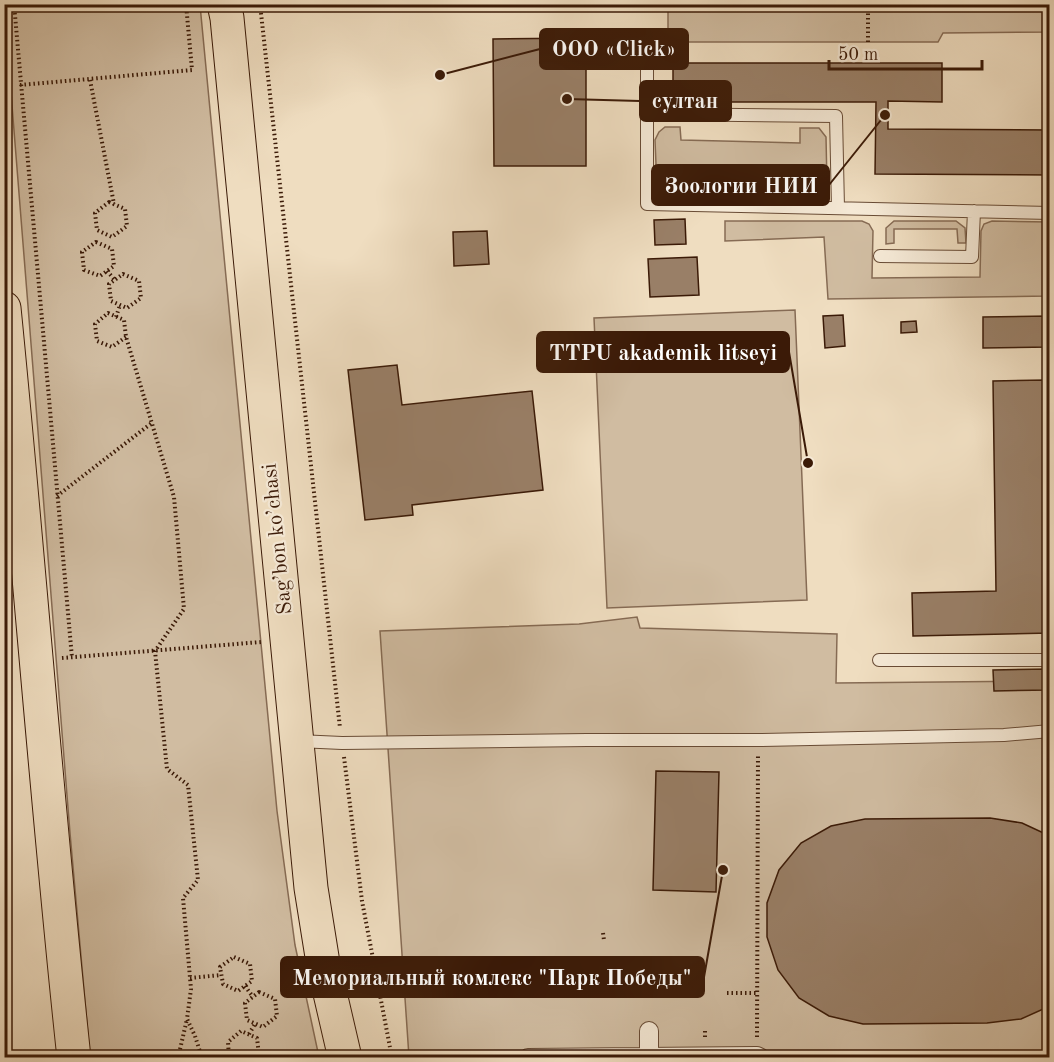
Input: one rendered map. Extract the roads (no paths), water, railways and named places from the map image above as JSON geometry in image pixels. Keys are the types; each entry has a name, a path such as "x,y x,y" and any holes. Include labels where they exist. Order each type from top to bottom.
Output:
{"main road":[{"name":"Sag’bon ko’chasi","path":"226,9 311,888 323,963 345,1058"},
{"path":"4,308 25,513 54,872 74,1058"}],"street":[{"path":"649,1031 649,1057"},
{"path":"528,1058 759,1057"}],"lane":[{"path":"647,51 647,204 1050,213"},
{"path":"648,114 836,116 838,208"},
{"path":"880,256 972,257 974,211"},
{"path":"879,660 1050,660"},
{"path":"297,741 342,743 758,740 1005,735 1050,731"}],"place":[{"name":"OOO «Click»","path":"440,75"},
{"name":"султан","path":"567,99"},
{"name":"Зоологии НИИ","path":"885,115"},
{"name":"TTPU akademik litseyi","path":"808,463"},
{"name":"Мемориальный комлекс \"Парк Победы\"","path":"723,870"}]}
